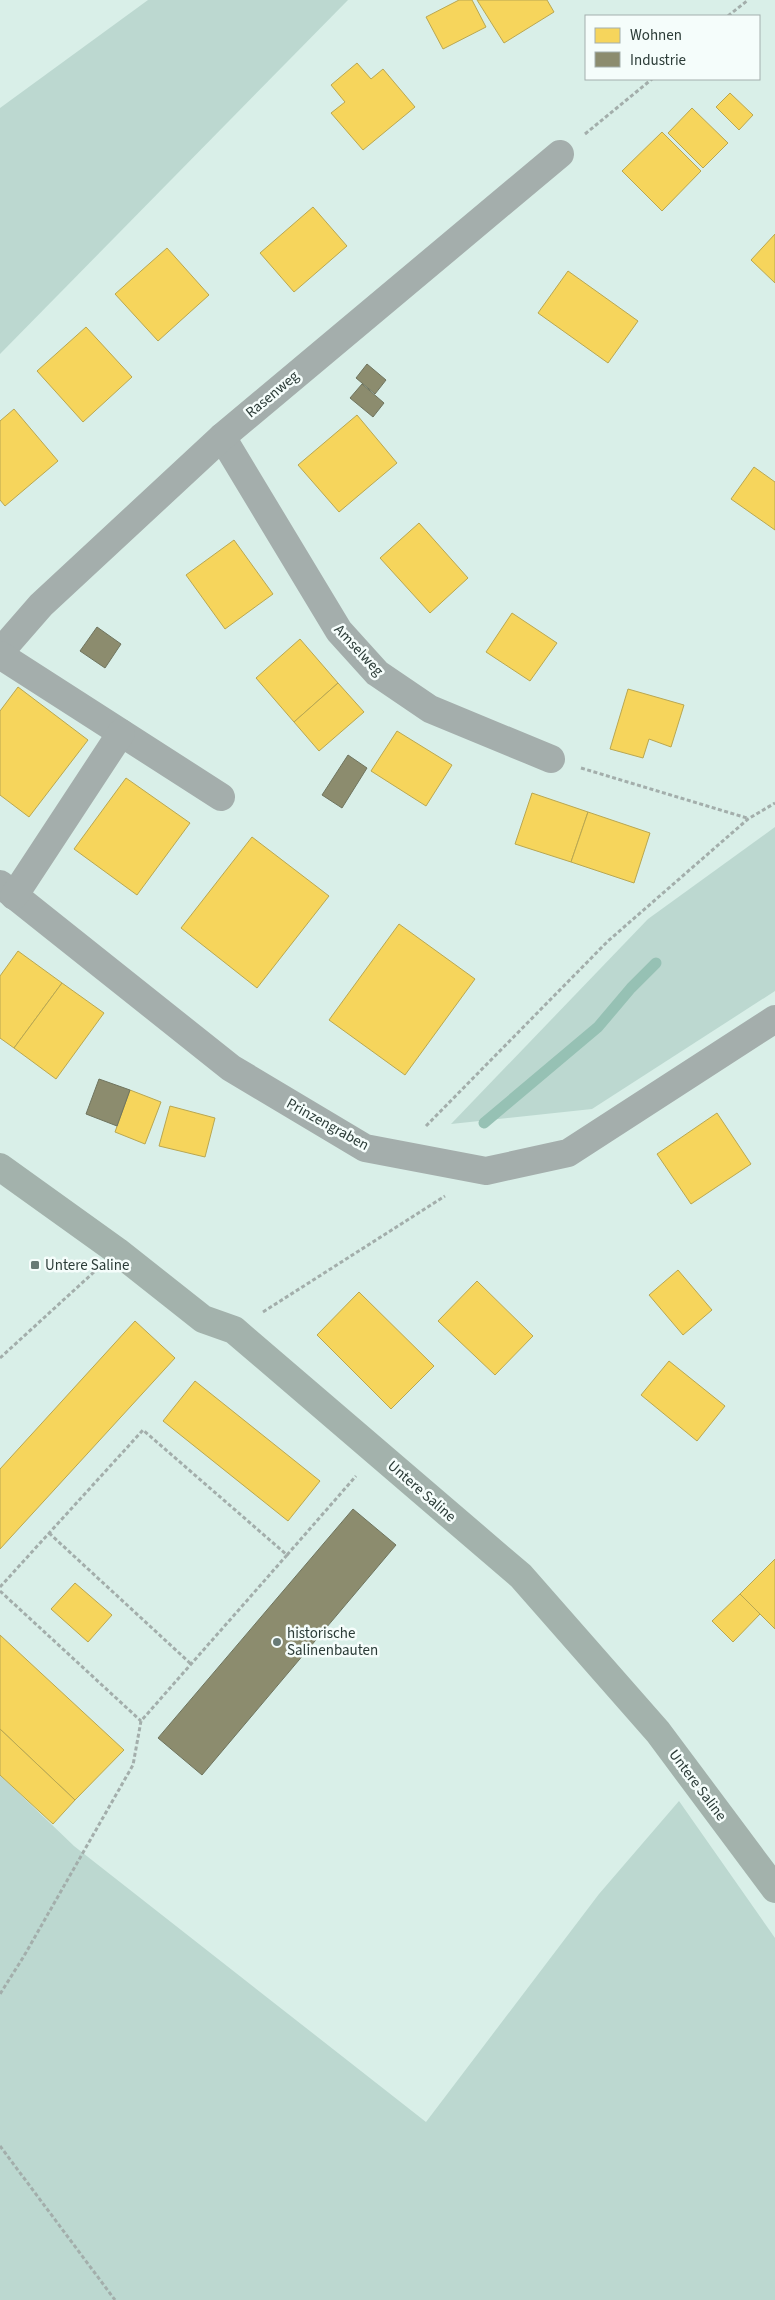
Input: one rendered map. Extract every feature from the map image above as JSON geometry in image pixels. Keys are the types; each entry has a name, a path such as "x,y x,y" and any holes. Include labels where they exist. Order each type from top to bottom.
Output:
{"main road":[{"name":"Untere Saline","path":"0,1167 117,1251 203,1319 234,1330 521,1576 658,1732 775,1889"}],"street":[{"name":"Rasenweg","path":"0,654 41,605 222,437 560,154"},
{"name":"Amselweg","path":"222,437 339,631 378,673 430,709 552,759"},
{"path":"0,654 221,797"},
{"path":"7,890 121,733"},
{"name":"Prinzengraben","path":"7,890 231,1068 365,1148 486,1170 568,1154 775,1019"}],"path":[{"path":"729,15 748,0"},
{"path":"560,154 651,80"},
{"path":"552,759 748,819"},
{"path":"398,1154 608,941 748,819 775,802"},
{"path":"234,1330 486,1170"},
{"path":"0,1358 117,1251"},
{"path":"0,1587 143,1430 287,1554"},
{"path":"0,1994 24,1956 133,1765 141,1721 377,1453"},
{"path":"49,1533 191,1664"},
{"path":"0,1591 141,1721"},
{"path":"0,2146 115,2300"}],"green space":[{"path":"148,0 348,0 0,354 0,108"},
{"path":"775,827 775,991 592,1109 451,1124 648,919"},
{"path":"0,1775 74,1846 426,2122 599,1894 679,1801 775,1938 775,2300 0,2300"}],"building: Wohnen":[{"path":"459,0 472,0 486,27 443,49 426,17"},
{"path":"477,0 547,0 554,12 504,43"},
{"path":"357,63 371,79 383,69 415,107 363,150 331,113 345,102 331,85"},
{"path":"730,93 753,115 739,130 716,107"},
{"path":"692,108 728,143 703,168 668,133"},
{"path":"662,132 701,171 662,211 622,171"},
{"path":"313,207 347,246 294,292 260,253"},
{"path":"775,234 775,283 751,260"},
{"path":"167,248 209,295 158,341 115,294"},
{"path":"568,271 638,321 608,363 538,313"},
{"path":"86,327 132,377 83,422 37,371"},
{"path":"14,409 58,461 5,506 0,500 0,421"},
{"path":"357,415 397,463 339,512 298,465"},
{"path":"754,467 775,482 775,530 731,499"},
{"path":"419,523 468,578 430,613 380,558"},
{"path":"234,540 273,594 225,629 186,575"},
{"path":"512,613 557,643 530,681 486,652"},
{"path":"300,639 338,683 294,722 256,678"},
{"path":"338,683 364,712 319,751 294,722"},
{"path":"18,687 88,740 29,817 0,795 0,711"},
{"path":"628,689 684,705 671,747 649,739 643,758 610,749"},
{"path":"397,731 452,765 426,806 371,771"},
{"path":"126,778 190,823 137,895 74,849"},
{"path":"532,793 588,812 571,862 515,844"},
{"path":"588,812 650,833 634,883 571,862"},
{"path":"252,837 329,896 257,988 181,928"},
{"path":"399,924 475,979 405,1075 329,1020"},
{"path":"18,951 62,983 14,1048 0,1038 0,976"},
{"path":"62,983 104,1013 56,1079 14,1048"},
{"path":"130,1090 161,1102 145,1144 115,1132"},
{"path":"170,1106 215,1118 205,1157 159,1146"},
{"path":"717,1113 751,1164 691,1204 657,1154"},
{"path":"678,1270 712,1310 683,1335 649,1295"},
{"path":"477,1281 533,1336 495,1375 438,1321"},
{"path":"359,1292 434,1366 391,1409 317,1335"},
{"path":"135,1321 175,1358 0,1549 0,1469"},
{"path":"669,1361 725,1406 697,1441 641,1395"},
{"path":"195,1381 320,1481 288,1521 163,1421"},
{"path":"775,1559 775,1629 740,1594"},
{"path":"75,1583 112,1615 88,1642 51,1609"},
{"path":"740,1594 760,1614 733,1642 712,1621"},
{"path":"0,1635 124,1750 75,1800 0,1729"},
{"path":"0,1729 75,1800 53,1824 0,1775"}],"building: Industrie":[{"path":"367,364 386,380 375,394 356,378"},
{"path":"362,384 384,403 373,417 350,398"},
{"path":"97,627 121,644 105,668 80,651"},
{"path":"348,755 367,768 342,808 322,795"},
{"path":"99,1079 130,1090 117,1126 86,1114"},
{"name":"historische Salinenbauten","path":"353,1509 396,1545 202,1775 158,1738"}],"waterway":[{"path":"484,1123 598,1027 631,988 656,963"}],"place":[{"name":"Untere Saline","path":"35,1265"},
{"name":"historische Salinenbauten","path":"277,1642"}]}
